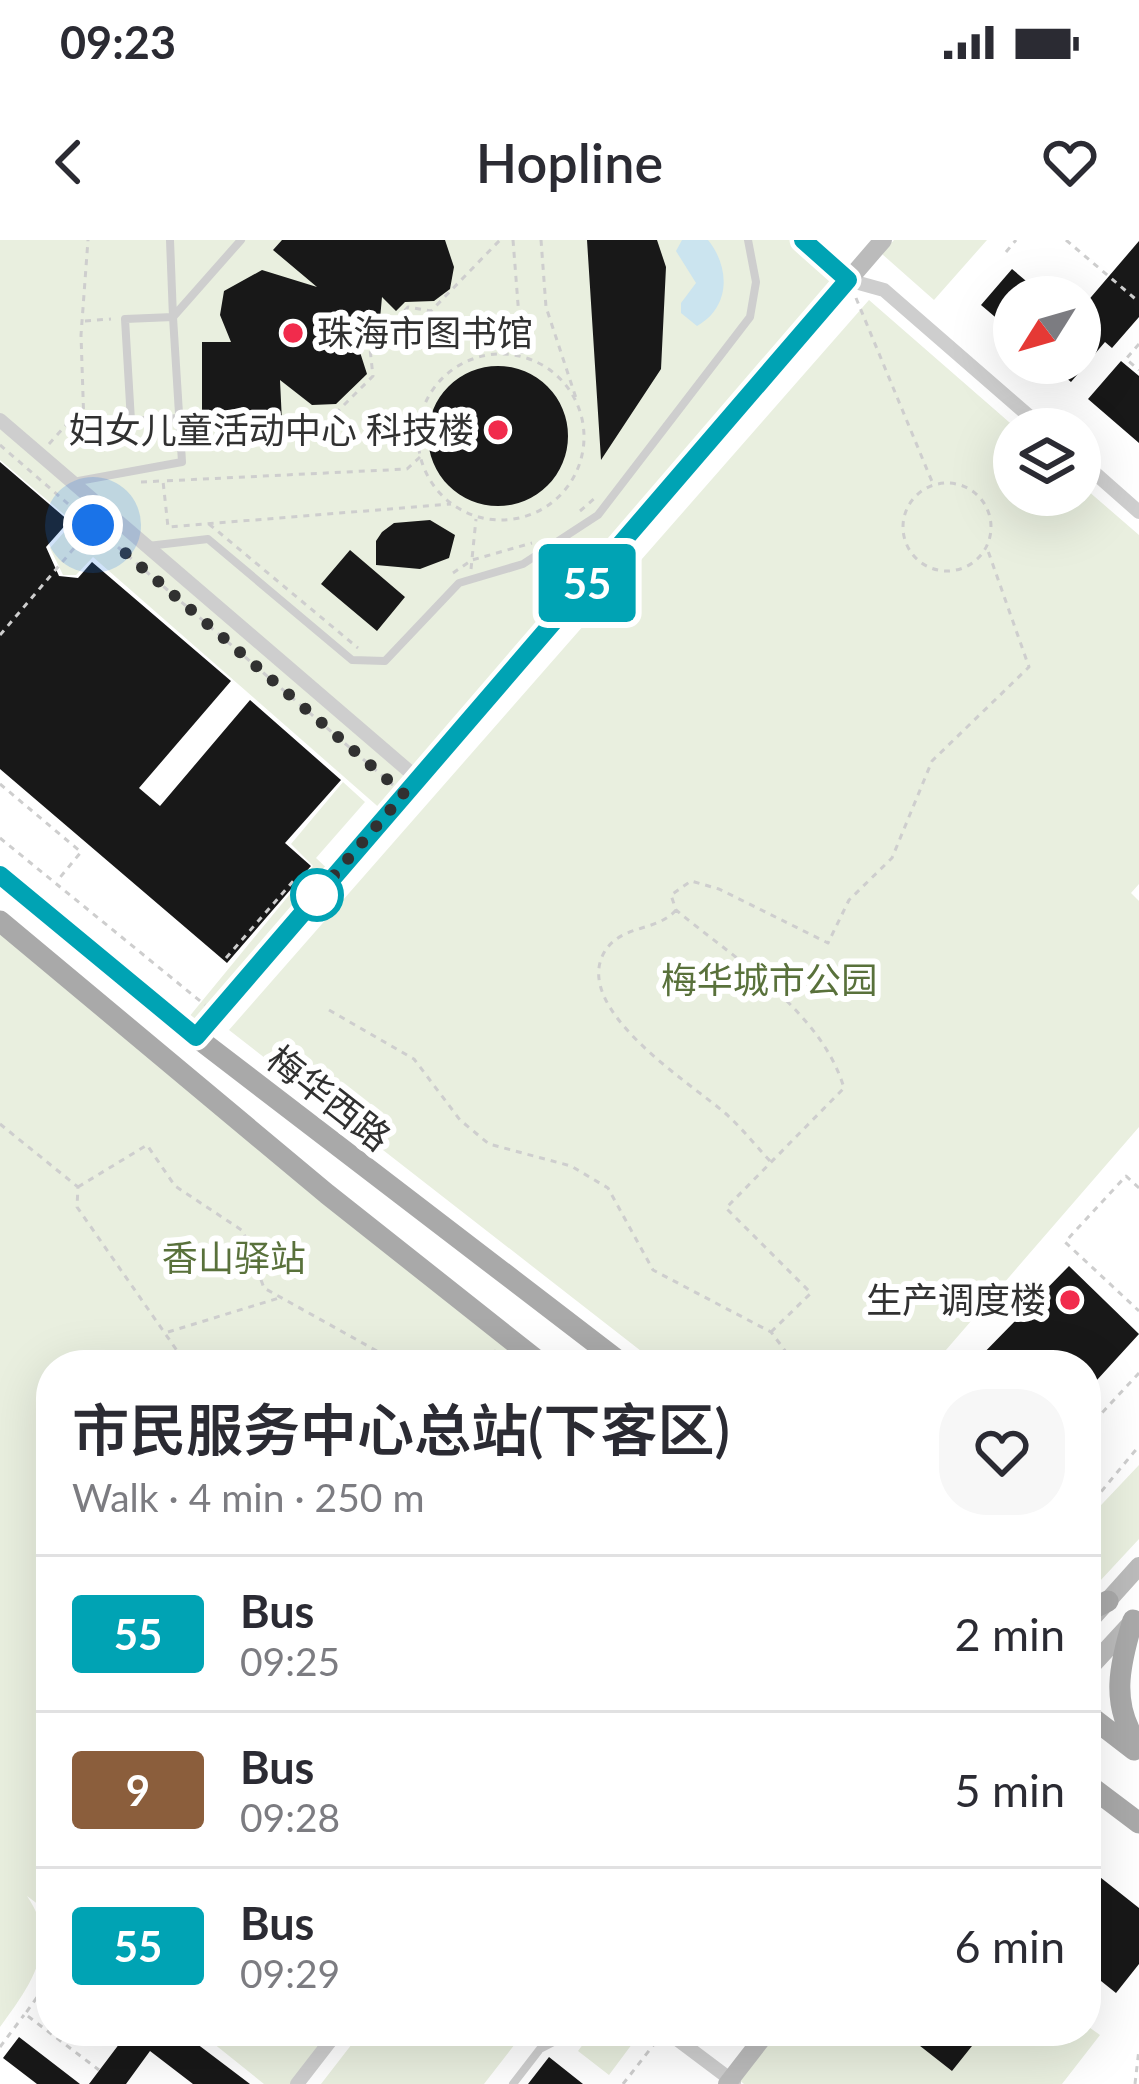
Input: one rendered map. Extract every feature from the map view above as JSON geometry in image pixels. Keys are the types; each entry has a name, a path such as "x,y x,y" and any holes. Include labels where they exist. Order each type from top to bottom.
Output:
{"main road":[{"name":"梅华西路","path":"0,875 196,1037 604,1350"},
{"name":"梅华西路","path":"0,922 327,1194 524,1350"},
{"path":"1101,1604 1108,1600"},
{"path":"1136,1617 1118,1692 1139,1750"},
{"path":"1101,1723 1139,1750"},
{"path":"1101,1794 1139,1822"}],"street":[{"path":"803,240 848,280 884,290 1020,408"},
{"path":"196,1037 883,240"},
{"path":"0,420 417,778"},
{"path":"1101,479 1139,512"},
{"path":"1101,1608 1139,1567"},
{"path":"1101,1656 1136,1617"},
{"path":"298,2084 327,2046"},
{"path":"685,2046 732,2082 757,2046"}],"lane":[{"path":"72,482 182,462 170,240"},
{"path":"179,418 131,422 125,319 173,317 241,240"},
{"path":"146,546 208,539 338,649 365,664 393,655 470,576 523,564 554,548 611,499 652,450 696,382 744,327 756,282 748,240"},
{"path":"554,548 591,578"},
{"path":"513,2084 546,2046"}],"path":[{"path":"40,454 67,424 84,424 82,321 88,240"},
{"path":"327,422 373,376 370,350 408,308 431,311 500,240"},
{"path":"514,240 522,356"},
{"path":"541,240 546,307 555,342 573,375 579,408 581,460 561,494 529,516 477,517 451,504 431,483 420,457 418,428 425,400 442,377 466,361 494,354 522,356 556,376 579,408"},
{"path":"1006,252 1016,240"},
{"path":"1066,240 1139,302"},
{"path":"848,280 933,485"},
{"path":"82,321 125,319"},
{"path":"1139,344 1126,359 1139,370"},
{"path":"0,446 404,794"},
{"path":"420,457 407,469 163,481 168,527 451,504"},
{"path":"933,485 961,485 985,504 991,534 986,548 964,569 934,570 911,554 902,528 904,514 921,491 933,485"},
{"path":"573,518 598,495"},
{"path":"470,576 477,517"},
{"path":"209,524 367,652"},
{"path":"0,635 93,525"},
{"path":"440,587 472,560 544,538"},
{"path":"770,1333 811,1293 726,1208 844,1088 834,1056 795,1010 676,910 670,896 691,881 719,889 828,943 849,900 892,858 932,761 1029,667 986,548"},
{"path":"0,784 81,852 56,883"},
{"path":"0,838 216,1014"},
{"path":"226,958 295,879"},
{"path":"676,910 668,920 623,934 608,946 599,983 610,1010 633,1035 728,1115 772,1162"},
{"path":"329,1010 414,1059 460,1120 489,1144 571,1166 608,1188 653,1270 770,1333 784,1350"},
{"path":"0,1124 79,1187"},
{"path":"79,1187 147,1145 175,1186 243,1231 264,1288 375,1350"},
{"path":"1139,1188 1126,1176 1065,1242 1139,1311"},
{"path":"79,1187 77,1208 177,1350"},
{"path":"166,1333 184,1323 281,1298"},
{"path":"1101,1414 1139,1373"},
{"path":"1101,1492 1139,1446"},
{"path":"0,2047 36,1999"},
{"path":"25,2014 36,2022"},
{"path":"67,2046 99,2070"},
{"path":"623,2084 653,2046"},
{"path":"1135,2084 1139,2049"}],"green space":[{"path":"0,240 803,240 848,280 417,778 0,420"},
{"path":"894,240 987,240 934,300 882,254"},
{"name":"梅华城市公园","path":"869,300 993,408 993,516 1101,516 1101,502 1139,535 1139,884 1131,893 1139,901 1139,1127 946,1350 640,1350 229,1030"},
{"path":"0,424 411,778 383,811 93,557 76,575 63,575 50,548 73,522 0,460"},
{"path":"343,782 365,802 316,858 332,873 196,1033 184,1023 313,866 291,844"},
{"name":"香山驿站","path":"0,922 525,1350 36,1350 36,1903 27,1896 36,1912 36,1969 0,2027"},
{"path":"1139,1465 1139,1539 1101,1580 1101,1505"},
{"path":"217,2046 326,2046 297,2084 264,2084"},
{"path":"350,2046 513,2046 484,2084 321,2084"},
{"path":"582,2046 631,2046 609,2075 578,2051"},
{"path":"762,2046 1091,2046 1062,2084 744,2084 737,2078"}],"water":[{"path":"682,240 708,240 723,274 716,308 697,326 681,313 681,303 696,283 676,251"}],"building":[{"name":"珠海市图书馆","path":"282,240 445,240 454,267 450,289 434,301 405,302 396,311 382,297 380,319 355,330 368,341 359,349 367,374 336,404 312,405 280,380 282,422 202,423 202,342 231,342 220,315 224,291 262,270 317,287 273,250"},
{"path":"587,240 657,240 666,267 661,369 601,460"},
{"path":"1139,241 1139,317 1112,348 1105,342 1101,347 1101,285"},
{"path":"993,291 993,315 981,305"},
{"path":"1121,361 1139,376 1139,443 1101,408 1088,399"},
{"name":"妇女儿童活动中心 科技楼","path":"498,366 525,372 547,387 562,409 568,436 562,463 547,485 525,500 498,506 471,500 449,485 434,463 428,436 434,409 449,387 471,372"},
{"path":"0,462 69,521 46,547 59,576 78,578 92,562 231,681 139,788 160,806 250,700 341,780 285,843 311,866 227,963 0,769"},
{"path":"430,520 455,535 449,558 420,569 376,565 376,541 382,532 394,523"},
{"path":"350,550 405,597 377,631 321,584"},
{"name":"生产调度楼","path":"1069,1266 1139,1334 1101,1376 1101,1350 987,1350"},
{"path":"1101,1878 1139,1908 1139,1964 1116,1993 1101,1981"},
{"path":"19,2037 80,2084 37,2084 3,2058"},
{"path":"118,2046 200,2046 250,2084 193,2084 150,2051 126,2084 89,2084"},
{"path":"920,2046 972,2046 952,2071"},
{"path":"549,2057 583,2084 528,2084"}],"bus line":[{"name":"55","path":"0,875 196,1037 848,280 803,240"}],"place":[{"name":"珠海市图书馆","path":"293,333"},
{"name":"妇女儿童活动中心 科技楼","path":"498,430"},
{"name":"生产调度楼","path":"1070,1300"}],"route":[{"path":"93,525 404,794 317,895"}]}
